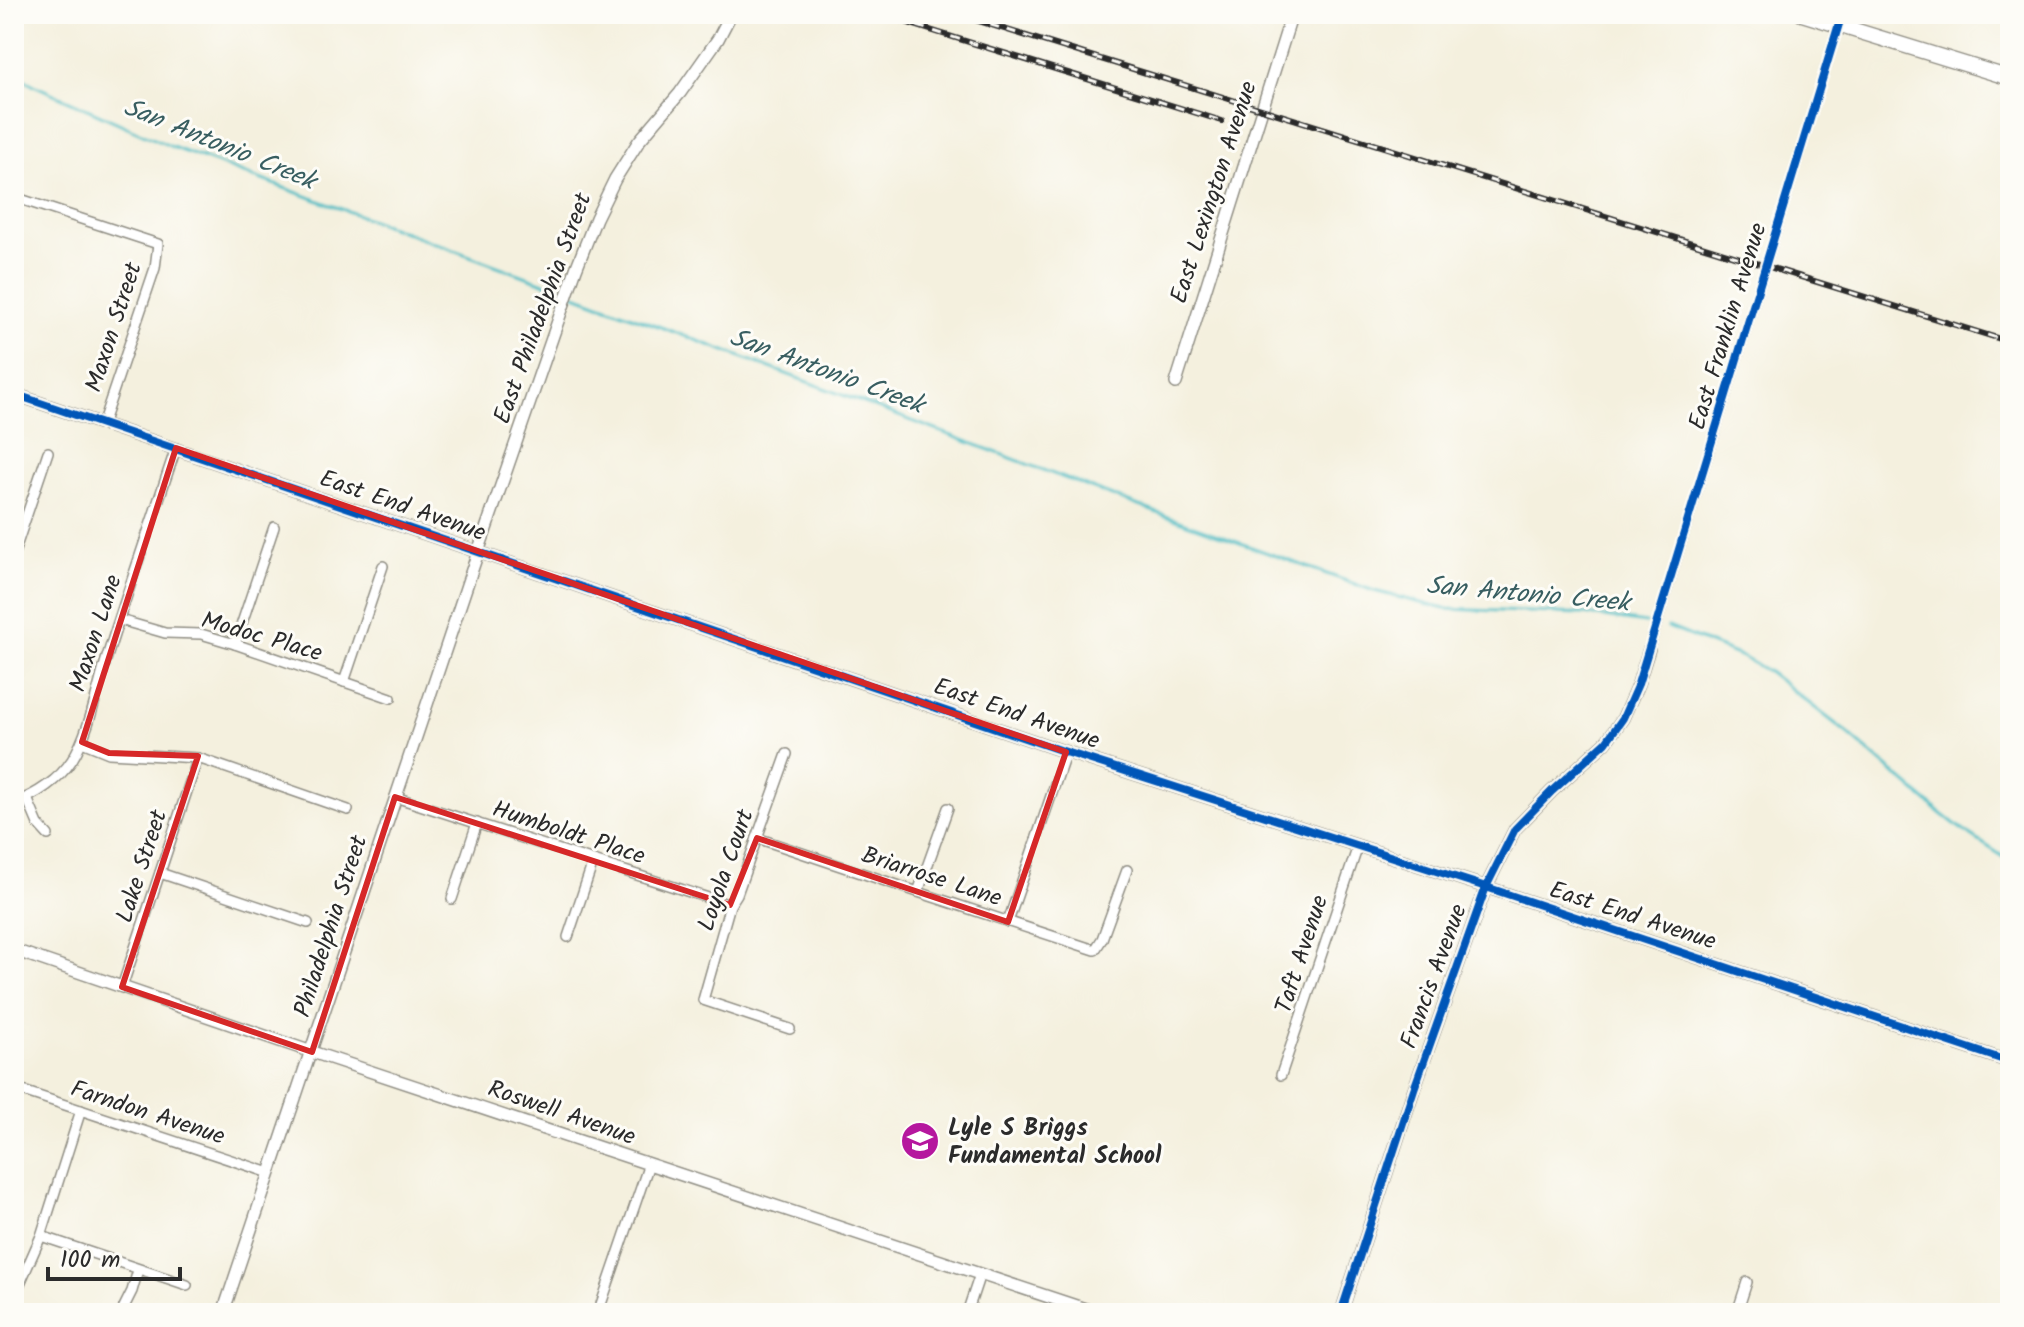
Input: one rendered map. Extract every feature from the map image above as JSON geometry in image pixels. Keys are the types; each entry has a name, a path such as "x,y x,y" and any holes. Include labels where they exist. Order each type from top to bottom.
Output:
{"main road":[{"path":"1802,14 1840,20 2010,78"}],"street":[{"name":"East Philadelphia Street","path":"478,552 596,218 615,179 639,141 680,93 718,39 731,14"},
{"name":"East Lexington Avenue","path":"1176,383 1292,14"},
{"name":"East Franklin Avenue","path":"1649,649 1840,20"},
{"name":"Maxon Street","path":"14,197 158,244 155,268 103,422"},
{"name":"East End Avenue","path":"14,394 1066,752 1486,887 2010,1062"},
{"name":"Maxon Lane","path":"14,803 53,781 70,764 82,742 176,448"},
{"path":"14,553 48,452"},
{"path":"235,644 274,527"},
{"name":"Philadelphia Street","path":"223,1313 478,552"},
{"path":"344,682 383,566"},
{"name":"Modoc Place","path":"120,620 165,633 201,634 391,698"},
{"name":"Francis Avenue","path":"1341,1313 1414,1089 1486,887 1515,829 1606,742 1623,718 1649,649"},
{"path":"82,742 109,753 198,758 348,810"},
{"path":"1008,922 1066,752"},
{"name":"Loyola Court","path":"787,754 737,894 730,905 703,1000 790,1029"},
{"name":"Lake Street","path":"122,987 198,758"},
{"name":"Humboldt Place","path":"395,797 730,905"},
{"path":"27,798 38,824 48,835"},
{"path":"918,892 948,808"},
{"path":"452,899 477,823"},
{"name":"Briarrose Lane","path":"757,838 1095,950 1102,939 1127,870"},
{"name":"Taft Avenue","path":"1281,1075 1358,846"},
{"path":"568,937 593,862"},
{"path":"160,873 308,923"},
{"name":"Roswell Avenue","path":"14,950 1097,1313"},
{"name":"Farndon Avenue","path":"14,1088 270,1173"},
{"path":"14,1297 41,1236 81,1110"},
{"path":"598,1313 649,1164"},
{"path":"41,1236 187,1285"},
{"path":"121,1313 138,1270"},
{"path":"967,1313 980,1274"},
{"path":"1737,1313 1747,1282"}],"highlighted area":[{"path":"176,448 1066,752 1008,922 757,838 730,905 395,797 312,1052 122,987 198,756 109,753 82,742"}],"waterway":[{"name":"San Antonio Creek","path":"14,74 172,147 563,290"},
{"name":"San Antonio Creek","path":"570,293 1374,591 1445,609 1583,614 1646,623"},
{"name":"San Antonio Creek","path":"1668,627 1740,656 1769,672 1846,732 1937,810 2010,861"}],"railway":[{"path":"883,14 1222,121"},
{"path":"956,14 2010,342"}],"cycle path":[{"path":"1341,1313 1414,1089 1486,887 1515,829 1606,742 1623,718 1638,684 1842,14"},
{"path":"14,394 1066,752 1486,887 2010,1062"}],"place":[{"name":"Lyle S Briggs Fundamental School","path":"920,1141"}]}
